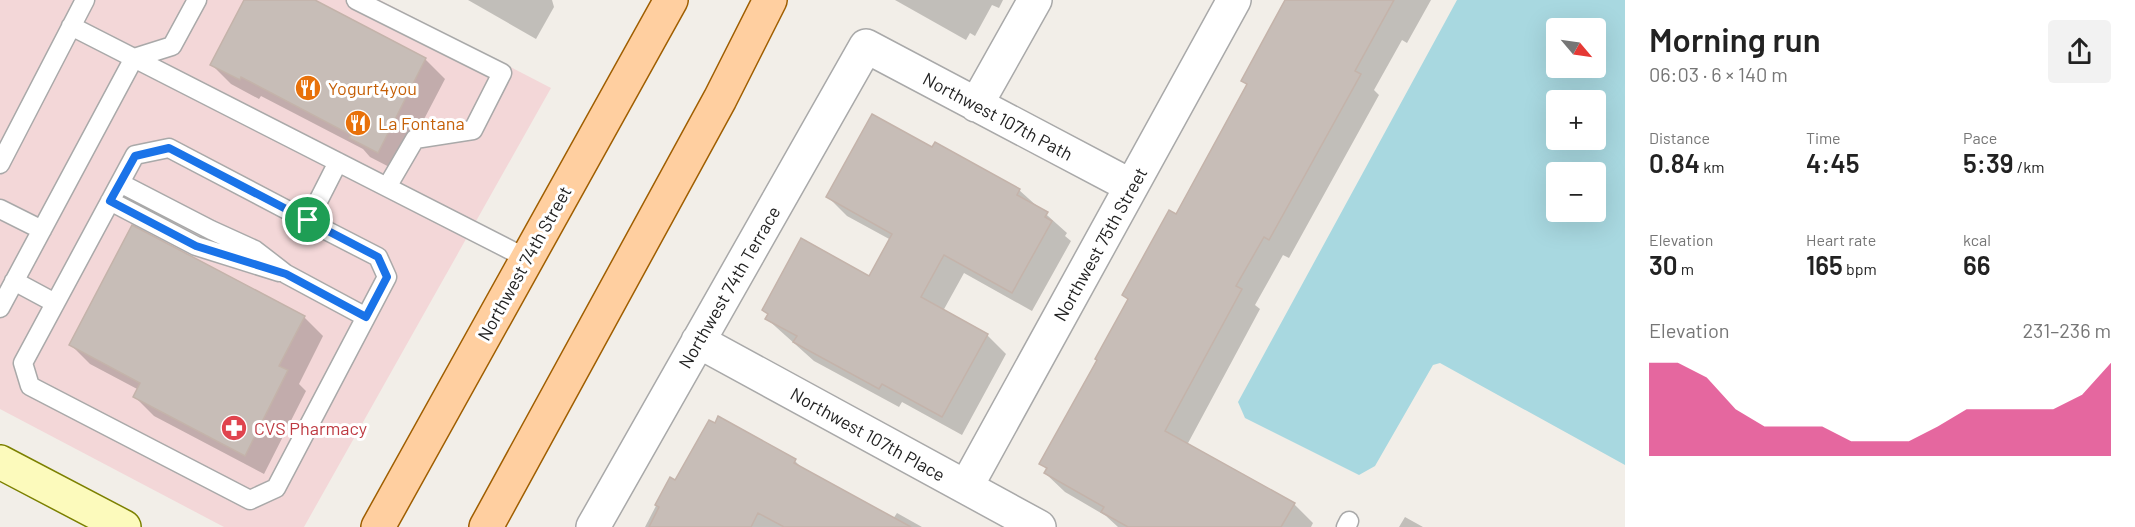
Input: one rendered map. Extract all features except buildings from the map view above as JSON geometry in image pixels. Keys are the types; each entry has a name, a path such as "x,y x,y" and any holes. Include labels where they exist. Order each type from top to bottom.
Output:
{"main road":[{"name":"Northwest 74th Street","path":"378,527 671,0"},
{"path":"486,527 720,99 770,0"},
{"path":"0,462 124,527"}],"street":[{"path":"976,105 1035,0"},
{"name":"Northwest 75th Street","path":"966,487 1234,0"},
{"name":"Northwest 107th Path","path":"866,46 1131,186"},
{"name":"Northwest 74th Terrace","path":"593,527 866,46"},
{"name":"Northwest 107th Place","path":"698,341 1039,527"}],"lane":[{"path":"0,164 85,0"},
{"path":"0,308 134,58 172,46 197,0"},
{"path":"356,0 502,73 473,130 415,139 387,187"},
{"path":"71,26 526,258"},
{"path":"169,148 378,257 387,277 276,488 250,500 30,386 23,363 120,183 135,156 169,148"},
{"path":"308,220 338,162"},
{"path":"120,183 255,250 286,274 366,317"},
{"path":"110,201 196,246 286,274"},
{"path":"0,209 42,230"},
{"path":"14,281 56,303"}],"shaded area":[{"path":"0,0 380,0 551,88 304,527 224,527 0,409"}],"water":[{"path":"1457,0 1625,0 1625,465 1440,363 1433,365 1375,466 1359,475 1245,418 1238,402"}],"place":[{"name":"Yogurt4you","path":"308,88"},
{"name":"La Fontana","path":"358,123"},
{"name":"CVS Pharmacy","path":"234,428"}],"route":[{"path":"169,148 308,220 378,257 387,277 366,317 286,274 196,246 110,201 135,156 169,148"}]}
